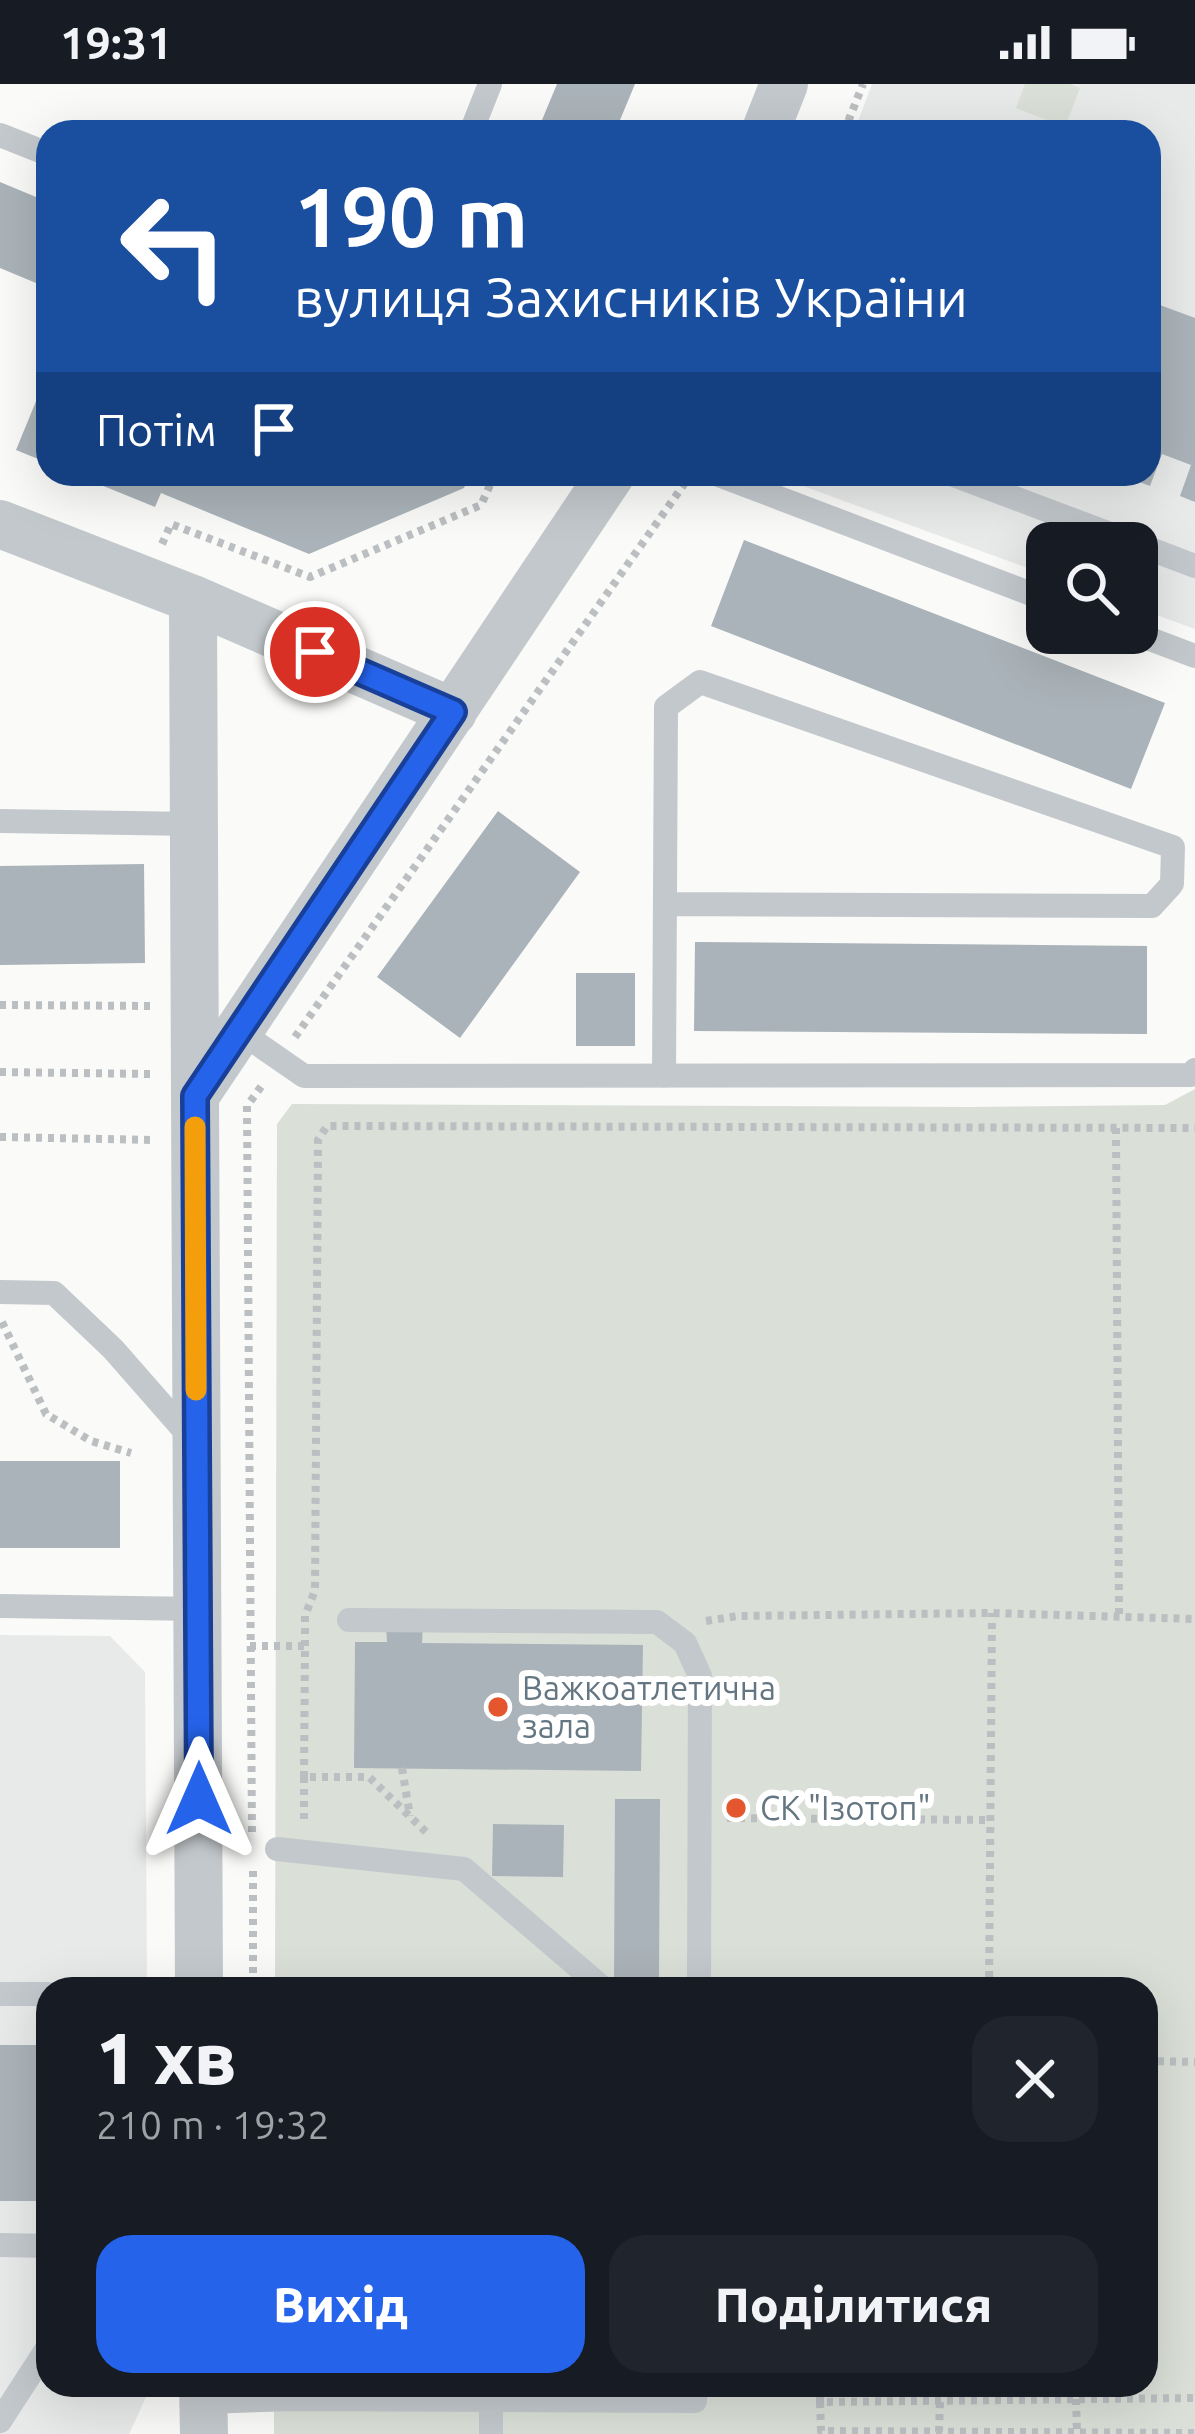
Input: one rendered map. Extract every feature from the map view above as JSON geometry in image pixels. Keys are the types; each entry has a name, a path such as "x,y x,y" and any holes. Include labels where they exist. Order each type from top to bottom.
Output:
{"street":[{"path":"770,120 784,84"},
{"path":"195,1104 238,1031 603,486"},
{"path":"0,524 193,599 453,712"},
{"path":"193,599 199,1977"}],"lane":[{"path":"476,120 490,84"},
{"path":"0,135 36,149"},
{"path":"748,486 1026,592"},
{"path":"983,486 1077,522"},
{"path":"1158,552 1195,566"},
{"path":"1158,642 1195,656"},
{"path":"664,1076 666,707 700,682 1173,847 1172,884 1152,906 665,904"},
{"path":"0,820 194,824"},
{"path":"238,1031 304,1076 1191,1076 1195,1070"},
{"path":"0,1292 54,1293 112,1348 196,1444"},
{"path":"0,1606 198,1609"},
{"path":"350,1620 657,1622 685,1643 700,1676 699,1977"},
{"path":"265,1848 464,1869 590,1977"},
{"path":"0,1994 36,1994"},
{"path":"0,2245 36,2246"},
{"path":"0,2421 36,2366"},
{"path":"203,2407 274,2399 694,2401 694,2397"},
{"path":"491,2400 491,2434"}],"path":[{"path":"849,120 863,84"},
{"path":"171,524 310,577 481,505 490,486"},
{"path":"287,1049 684,486"},
{"path":"0,1005 156,1006"},
{"path":"265,1848 250,1646 247,1106 274,1068"},
{"path":"0,1072 195,1104"},
{"path":"0,1137 195,1104"},
{"path":"304,1851 305,1616 315,1590 318,1140 327,1126 1195,1128"},
{"path":"1116,1128 1119,1615"},
{"path":"0,1319 46,1414 91,1441 131,1454"},
{"path":"989,1977 992,1613"},
{"path":"657,1622 716,1622 738,1616 992,1613 1195,1618"},
{"path":"250,1646 305,1646"},
{"path":"402,1768 410,1817"},
{"path":"304,1778 369,1777 464,1869"},
{"path":"701,1818 990,1820"},
{"path":"253,1870 253,1977"},
{"path":"1158,2061 1195,2062"},
{"path":"820,2397 821,2431 1195,2433"},
{"path":"820,2402 1195,2398"},
{"path":"1076,2399 1077,2432"},
{"path":"939,2432 940,2401"}],"shaded area":[{"path":"872,84 1195,84 1195,629 1158,616 1158,522 1026,522 1026,567 803,486 1161,486 1161,120 858,120"},
{"path":"1025,84 1080,88 1068,120 1047,120 1016,108"},
{"name":"СК \"Ізотоп\"","path":"1195,1089 1195,2434 274,2434 274,2397 1158,2397 1158,1977 275,1977 277,1124 292,1104 1165,1105"},
{"path":"0,1635 110,1636 145,1672 147,1977 36,1977 36,2397 146,2397 129,2434 0,2434"}],"building":[{"path":"557,84 635,84 620,120 542,120"},
{"path":"0,182 36,197 36,283 0,268"},
{"path":"1161,305 1195,318 1195,502 1180,496 1191,465 1162,454"},
{"path":"36,401 36,458 16,450"},
{"path":"103,486 465,486 309,554 161,493 155,507"},
{"path":"744,540 1026,649 1026,654 1038,654 1165,703 1131,789 711,626"},
{"path":"498,811 580,872 460,1038 377,977"},
{"path":"144,864 145,963 0,965 0,866"},
{"path":"695,942 1147,946 1147,1034 694,1031"},
{"path":"576,973 635,973 635,1046 576,1046"},
{"path":"0,1461 120,1461 120,1548 0,1548"},
{"name":"Важкоатлетична зала","path":"386,1624 423,1624 422,1643 643,1645 641,1771 354,1768 355,1642 387,1642"},
{"path":"615,1799 660,1799 659,1977 614,1977"},
{"path":"493,1824 564,1825 563,1877 492,1876"},
{"path":"0,2045 36,2045 36,2201 0,2201"}],"slow traffic":[{"path":"195,1127 196,1390"}],"place":[{"name":"Важкоатлетична зала","path":"498,1707"},
{"name":"СК \"Ізотоп\"","path":"736,1808"}],"route":[{"path":"199,1799 195,1096 453,712 315,652"}]}
